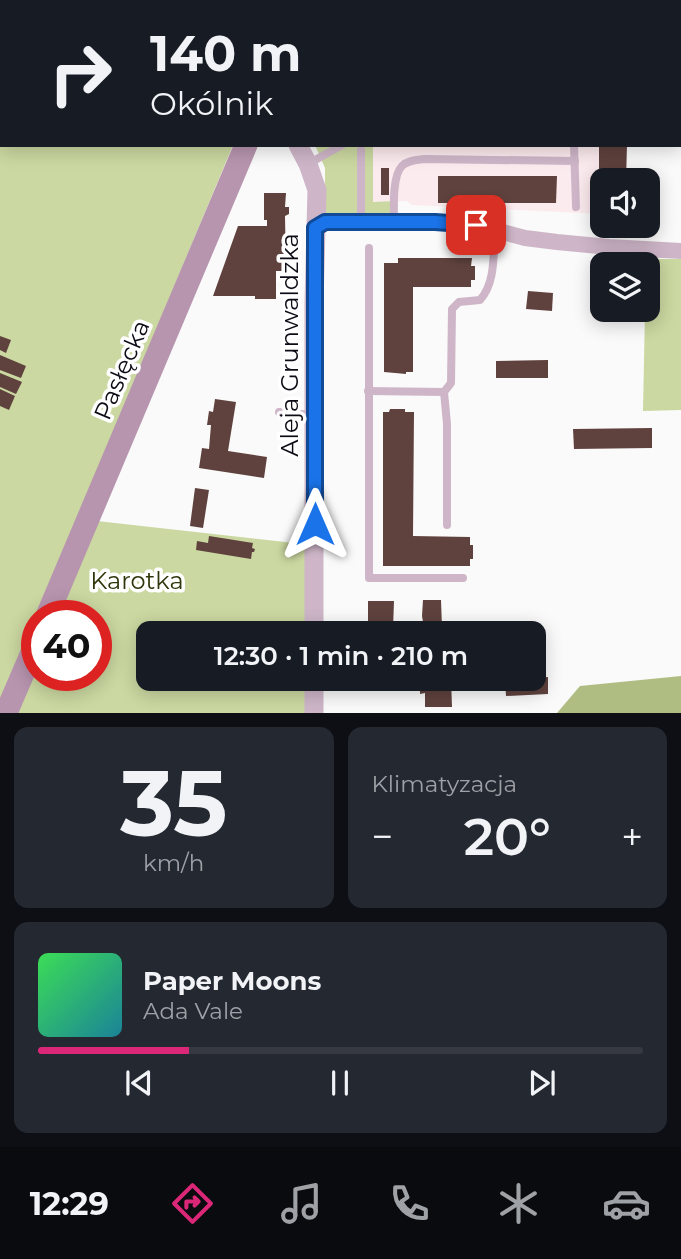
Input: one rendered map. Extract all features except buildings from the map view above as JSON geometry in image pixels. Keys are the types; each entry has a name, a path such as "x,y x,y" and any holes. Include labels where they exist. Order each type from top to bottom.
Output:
{"main road":[{"name":"Pasłęcka","path":"54,600 245,147"},
{"path":"6,713 21,678"}],"street":[{"name":"Aleja Grunwaldzka","path":"299,147 317,190 314,621"},
{"path":"315,228 325,222 461,223 557,243 681,251"},
{"path":"314,691 314,713"}],"lane":[{"path":"308,164 338,147"},
{"path":"574,147 576,207"},
{"path":"361,150 361,222"},
{"path":"394,222 397,175 404,164 411,161 575,161"},
{"path":"446,525 447,424 444,392 451,383 452,309 459,302 480,300 486,293 490,284 495,230"},
{"path":"369,248 369,578 463,578"},
{"path":"368,391 444,392"},
{"path":"279,412 315,415"}],"shaded area":[{"path":"373,147 627,147 626,168 590,168 590,213 412,205 407,201 373,202"}],"green space":[{"path":"0,147 232,147 44,600 21,600 21,662 0,711"},
{"path":"316,147 373,147 373,202 394,201 394,222 325,222 325,168"},
{"path":"660,259 681,259 681,410 643,411 645,322 660,322"},
{"name":"Karotka","path":"97,521 311,545 309,621 136,621 136,691 309,691 308,713 16,713 25,691 112,691 112,600 64,600"},
{"path":"681,676 681,713 557,713 580,686"}],"route":[{"path":"315,524 315,228 325,222 435,222 476,225"}]}
